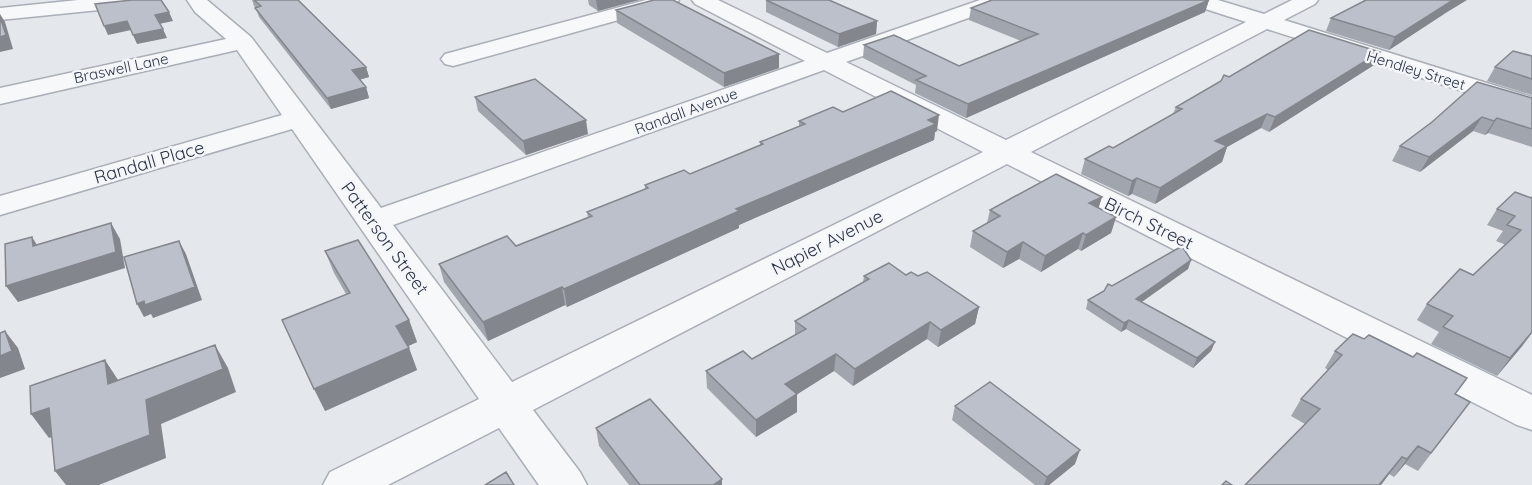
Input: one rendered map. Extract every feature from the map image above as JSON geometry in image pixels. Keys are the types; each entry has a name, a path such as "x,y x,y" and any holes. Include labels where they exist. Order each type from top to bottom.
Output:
{"street":[{"path":"0,14 139,0"},
{"name":"Patterson Street","path":"197,0 202,8 243,42 564,485"},
{"path":"453,59 669,0"},
{"name":"Birch Street","path":"702,0 1532,414"},
{"name":"Randall Avenue","path":"372,222 1000,0"},
{"name":"Hendley Street","path":"1197,0 1532,105"},
{"name":"Napier Avenue","path":"346,485 1308,0"},
{"name":"Braswell Lane","path":"0,96 243,42"},
{"name":"Randall Place","path":"0,206 298,119"}],"building":[{"path":"161,0 169,12 155,15 163,29 133,35 127,21 104,26 95,4"},
{"path":"254,0 298,0 366,67 352,70 366,87 327,98 255,8 261,6"},
{"path":"654,0 673,0 779,54 724,73 616,10"},
{"path":"766,0 829,0 877,21 839,34"},
{"path":"992,0 1209,0 968,104 916,80 926,76 864,45 894,35 959,66 1038,34 971,8"},
{"path":"1366,0 1453,0 1395,37 1331,18"},
{"path":"0,17 6,35 0,37"},
{"path":"1309,30 1380,52 1275,117 1267,114 1215,141 1227,146 1160,188 1137,178 1132,181 1085,159 1109,146 1113,148 1182,109 1176,107 1221,81 1224,75 1229,77"},
{"path":"1513,51 1532,56 1532,79 1495,67"},
{"path":"535,79 586,120 523,141 475,97"},
{"path":"1477,82 1532,98 1532,129 1497,118 1494,121 1482,117 1429,157 1400,146 1432,122"},
{"path":"891,91 939,115 928,120 936,124 736,209 739,211 564,289 562,287 483,322 439,264 507,236 516,246 592,216 587,212 648,188 645,185 684,170 690,174 805,124 799,121 833,107 843,112"},
{"path":"1056,174 1102,197 1089,203 1116,217 1086,235 1083,233 1045,256 1023,242 1007,252 973,231 1000,216 990,210"},
{"path":"1515,192 1532,197 1532,332 1510,358 1443,327 1453,316 1427,304 1460,269 1473,275 1521,230 1507,225 1515,216 1497,209"},
{"path":"111,223 116,252 6,286 5,244 32,237 33,246"},
{"path":"358,240 409,320 396,326 409,348 314,389 282,320 350,293 325,251"},
{"path":"179,241 195,287 145,305 144,301 137,304 124,257"},
{"path":"1182,246 1191,260 1136,299 1215,342 1197,358 1129,320 1124,323 1088,300 1104,291 1108,284 1112,286"},
{"path":"889,263 906,275 911,272 918,276 927,272 979,307 941,330 930,322 855,369 836,354 785,384 797,394 756,420 706,371 743,351 752,359 806,329 795,321 869,279 864,276"},
{"path":"5,331 12,351 0,356 0,333"},
{"path":"1353,334 1364,339 1369,335 1413,357 1417,353 1467,378 1455,394 1470,402 1431,453 1418,446 1407,459 1402,457 1379,485 1245,485 1320,409 1301,399 1342,355 1335,351"},
{"path":"215,345 223,369 146,400 150,435 55,471 49,408 31,414 30,386 105,360 108,384"},
{"path":"990,382 1080,450 1047,477 955,406"},
{"path":"650,399 722,479 713,485 640,485 596,428"},
{"path":"506,472 514,485 485,485"}]}
